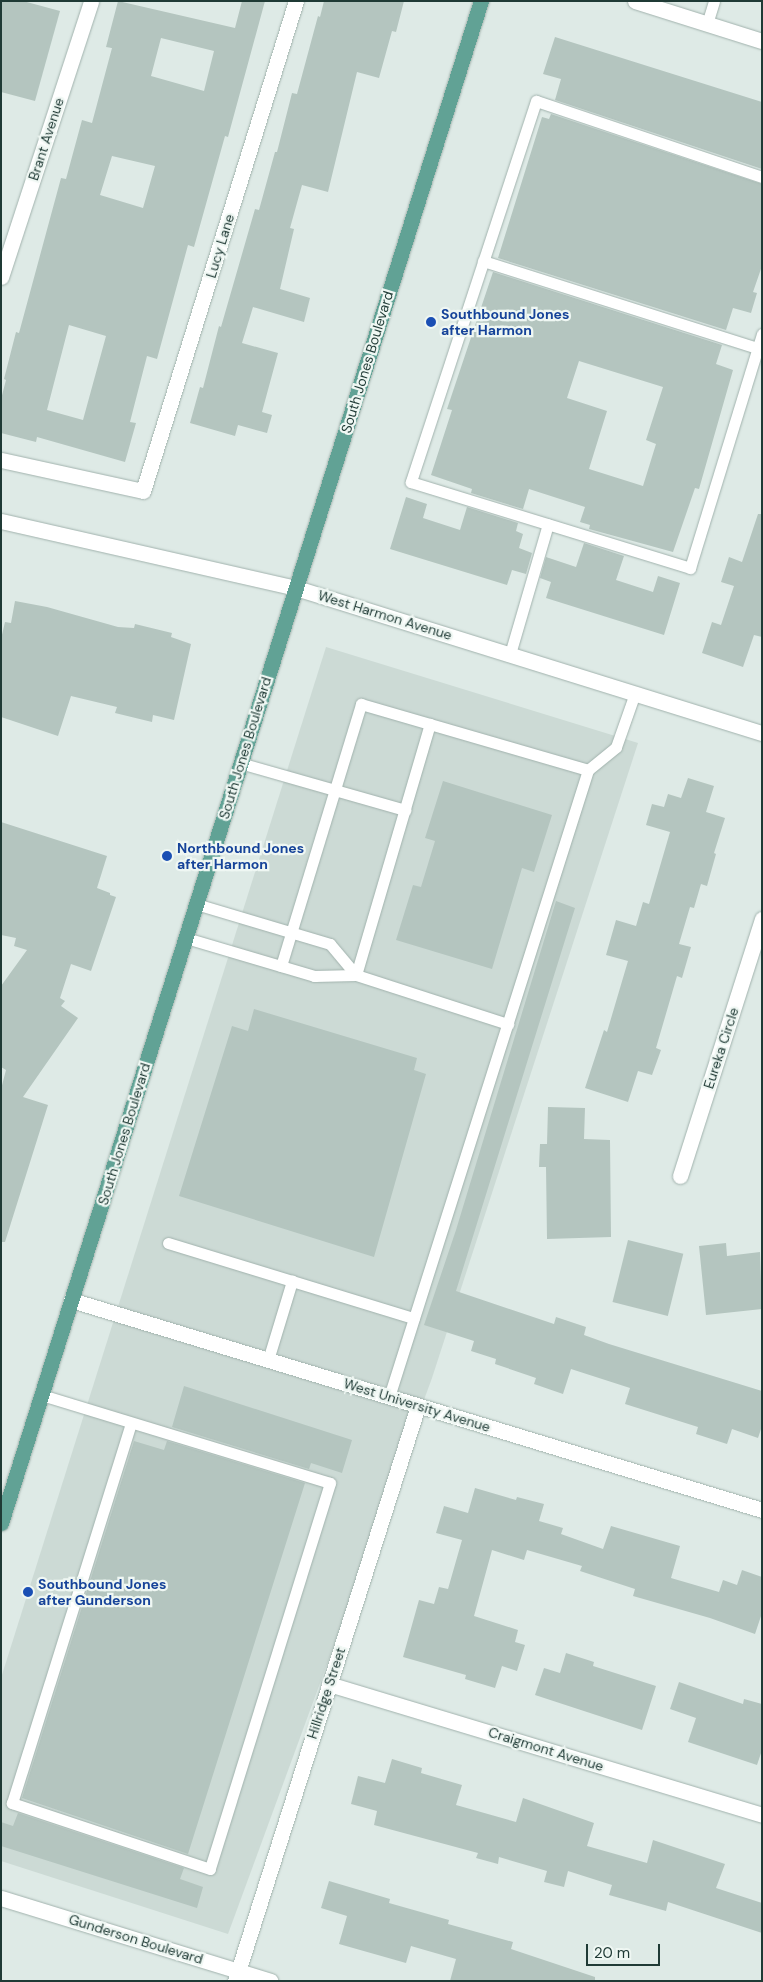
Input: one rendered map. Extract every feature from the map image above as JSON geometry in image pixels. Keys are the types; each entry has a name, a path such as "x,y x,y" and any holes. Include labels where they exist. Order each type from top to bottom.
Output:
{"main road":[{"name":"South Jones Boulevard","path":"1,1523 480,1"}],"street":[{"name":"Brant Avenue","path":"1,278 91,1"},
{"name":"Lucy Lane","path":"1,460 143,490 296,1"},
{"path":"636,1 762,41"},
{"name":"West Harmon Avenue","path":"1,521 296,588 762,733"},
{"name":"Eureka Circle","path":"680,1176 762,919"},
{"name":"West University Avenue","path":"71,1300 762,1510"},
{"name":"Hillridge Street","path":"237,1976 418,1406"},
{"name":"Craigmont Avenue","path":"329,1684 762,1815"},
{"name":"Gunderson Boulevard","path":"1,1898 237,1976 271,1981"}],"lane":[{"path":"707,24 714,1"},
{"path":"762,177 536,101 411,482 690,568 762,334"},
{"path":"483,262 757,348"},
{"path":"510,654 548,524"},
{"path":"389,1397 588,770 616,747 635,693"},
{"path":"281,966 361,704 588,770"},
{"path":"356,975 430,724"},
{"path":"240,763 405,810"},
{"path":"196,904 330,944 356,975"},
{"path":"186,938 314,976 356,975 508,1024"},
{"path":"168,1243 414,1318"},
{"path":"268,1360 292,1280"},
{"path":"42,1395 330,1484 210,1869 12,1803 131,1423"}],"shaded area":[{"path":"326,647 638,743 432,1378 228,1934 1,1861 1,1678"}],"building":[{"path":"1,1 23,1 60,11 35,101 1,92"},
{"path":"118,1 235,28 242,1 265,1 228,137 225,136 194,247 188,245 157,359 147,356 130,422 136,423 125,462 37,437 36,442 1,433 1,399 16,332 19,333 61,178 66,179 82,120 92,123 112,48 106,47","holes":["161,38 214,51 204,91 151,76","112,156 155,166 143,208 100,195","69,325 106,336 83,420 47,410"]},
{"path":"324,1 404,1 396,32 392,31 379,78 357,72 328,192 302,185 290,228 294,229 280,289 310,298 304,322 253,307 242,343 278,353 262,412 272,415 267,433 238,425 235,436 190,423 200,387 203,388 219,326 221,327 255,209 259,210 275,152 277,152 292,93 297,94 318,16 320,17"},
{"path":"555,37 762,102 762,169 555,100 561,79 543,74"},
{"path":"551,114 762,184 762,266 753,292 757,293 751,313 733,308 726,330 498,258 542,117 549,119"},
{"path":"493,272 722,345 716,364 733,370 699,489 695,488 673,552 589,529 590,525 580,522 585,507 529,489 523,509 471,493 472,489 431,475 452,410 447,409","holes":["579,361 663,387 646,440 656,444 643,486 589,469 607,411 567,398"]},
{"path":"406,497 427,504 423,518 460,530 467,507 518,523 516,531 523,534 519,548 532,553 526,574 512,570 507,585 390,549"},
{"path":"758,514 762,514 762,637 754,635 743,667 702,653 712,622 721,625 734,586 721,582 729,557 742,562"},
{"path":"584,543 624,556 616,580 653,592 658,576 680,583 664,635 546,598 551,582 540,578 546,557 576,567"},
{"path":"15,601 47,607 118,627 134,628 135,624 172,633 171,637 191,644 174,720 153,715 152,722 115,713 117,707 71,696 58,736 1,717 1,639 5,622 11,623"},
{"path":"688,778 714,786 706,812 725,818 714,853 716,854 707,886 701,884 694,908 690,907 679,944 691,947 682,978 677,976 656,1048 661,1050 652,1075 638,1071 628,1102 585,1088 604,1030 607,1032 628,961 606,955 616,920 636,926 643,902 649,904 670,832 646,825 652,804 664,807 668,794 681,798"},
{"path":"443,781 552,815 534,872 522,868 492,969 396,940 413,885 421,887 435,841 425,838"},
{"path":"1,822 107,856 97,888 116,897 91,971 71,964 60,998 65,1001 61,1006 78,1018 23,1097 48,1105 5,1242 1,1242 1,1089 6,1070 1,1067 1,986 27,950 14,946 16,938 1,935"},
{"path":"556,901 575,908 456,1291 554,1324 556,1317 586,1327 584,1335 609,1344 762,1391 762,1426 758,1438 732,1429 727,1444 696,1434 698,1427 625,1404 630,1388 571,1369 563,1394 534,1384 536,1378 495,1364 496,1359 471,1351 474,1341 424,1325 456,1230"},
{"path":"254,1009 417,1058 414,1070 426,1074 374,1257 179,1196 232,1026 248,1031"},
{"path":"548,1107 585,1108 584,1139 610,1140 611,1237 547,1239 546,1167 539,1167 540,1144 547,1144"},
{"path":"628,1240 683,1254 668,1316 613,1302"},
{"path":"726,1243 727,1256 760,1252 762,1309 706,1315 699,1246"},
{"path":"184,1386 352,1440 342,1473 311,1463 309,1469 172,1427"},
{"path":"134,1441 164,1450 167,1441 305,1483 188,1854 22,1798"},
{"path":"475,1488 516,1500 517,1497 544,1504 539,1521 563,1528 561,1534 603,1549 611,1526 680,1546 671,1578 719,1592 723,1580 737,1585 742,1570 762,1577 762,1613 755,1634 710,1618 633,1596 635,1589 580,1571 582,1566 527,1550 524,1560 492,1550 474,1616 518,1630 515,1642 525,1645 517,1671 502,1666 495,1688 465,1679 466,1675 403,1657 419,1600 434,1604 439,1587 448,1589 462,1540 436,1533 444,1506 468,1513"},
{"path":"566,1653 594,1662 593,1666 656,1686 642,1730 535,1695 544,1668 560,1673"},
{"path":"679,1682 743,1704 744,1699 762,1704 762,1750 757,1765 688,1742 696,1718 670,1709"},
{"path":"392,1759 422,1768 421,1773 462,1785 456,1805 516,1822 523,1798 594,1823 587,1846 647,1863 653,1840 725,1864 716,1888 762,1903 762,1933 668,1902 666,1911 609,1895 612,1885 568,1871 564,1887 544,1882 547,1871 499,1857 498,1864 476,1858 478,1853 374,1825 377,1811 351,1804 358,1776 385,1783"},
{"path":"18,1813 184,1868 180,1879 203,1887 197,1908 1,1846 1,1822 13,1826"},
{"path":"329,1881 390,1899 389,1903 449,1920 448,1924 513,1942 511,1949 595,1977 595,1981 450,1981 456,1959 411,1946 406,1963 339,1944 347,1916 321,1908"}],"place":[{"name":"Southbound Jones after Harmon","path":"431,322"},
{"name":"Northbound Jones after Harmon","path":"167,856"},
{"name":"Southbound Jones after Gunderson","path":"28,1592"}]}
